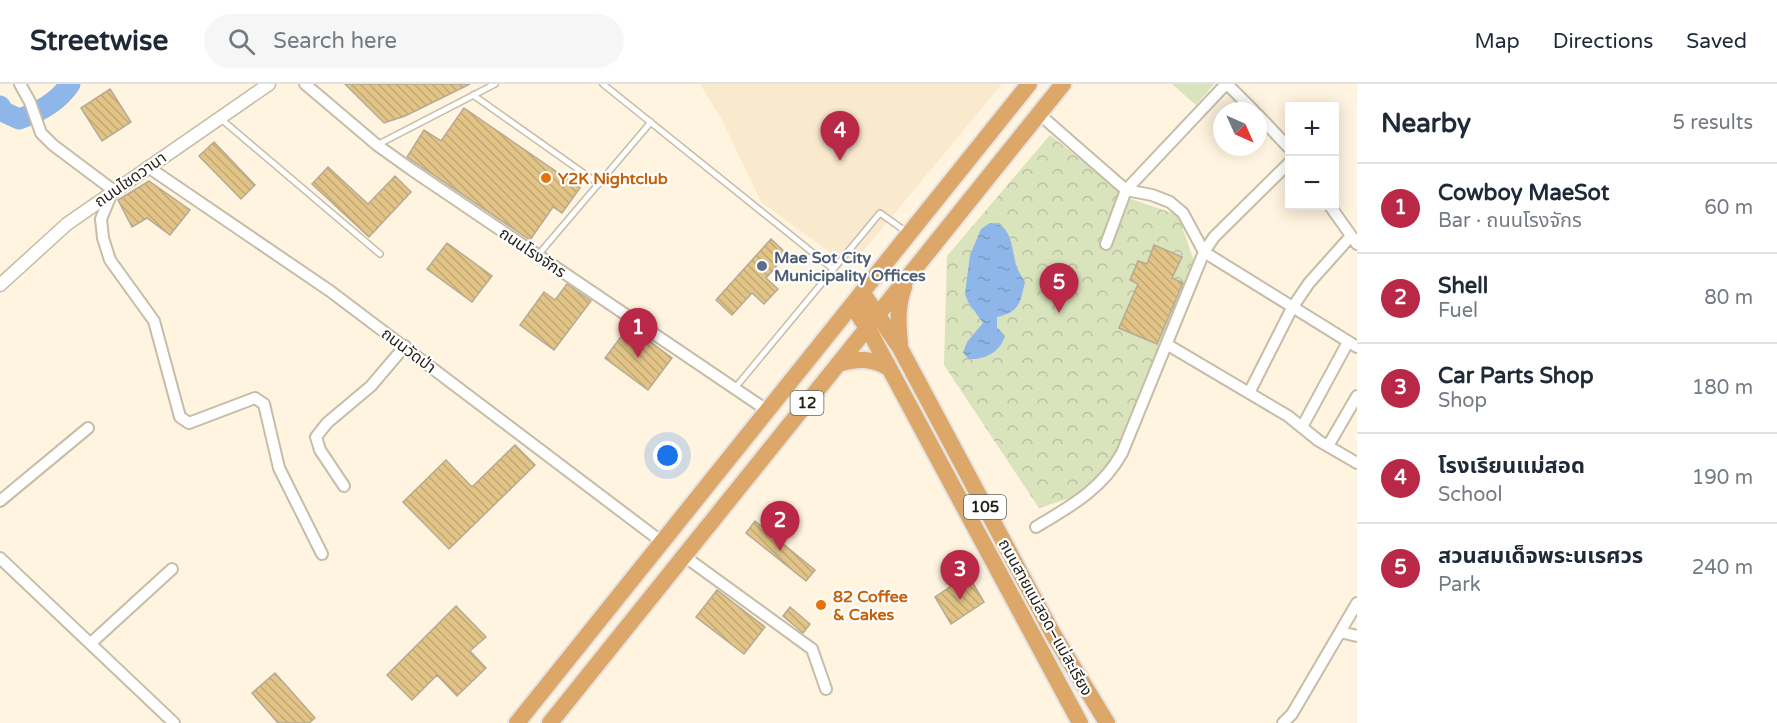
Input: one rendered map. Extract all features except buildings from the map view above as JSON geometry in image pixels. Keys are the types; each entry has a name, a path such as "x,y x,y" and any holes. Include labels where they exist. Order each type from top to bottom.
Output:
{"main road":[{"name":"12","path":"517,723 1029,84"},
{"name":"12","path":"558,720 684,556 1063,84"},
{"path":"900,348 897,315 899,302 909,275"},
{"name":"ถนนสายแม่สอด–แม่สะเรียง","path":"857,299 872,321 900,348 1053,634 1107,723"},
{"name":"ถนนสายแม่สอด–แม่สะเรียง","path":"872,321 889,368 1080,723"},
{"path":"838,364 866,359 878,361 889,368"},
{"path":"1037,643 1053,634"}],"street":[{"path":"20,84 30,102 41,133 53,145 113,190 102,219 103,238 110,260 154,321 180,417 189,423 255,398 264,404 279,468 322,554"},
{"name":"ถนนไชดวานา","path":"0,285 67,224 269,84"},
{"name":"ถนนโรงจักร","path":"305,84 377,145 768,411"},
{"path":"1106,244 1126,190 1227,84 1245,102"},
{"path":"1039,114 1126,190 1170,202 1183,213 1204,252 1353,345 1302,428"},
{"path":"1267,125 1285,144"},
{"name":"ถนนวัดป่า","path":"148,167 330,291 662,542"},
{"path":"1036,527 1091,491 1112,472 1168,345 1204,252 1214,237 1285,167"},
{"path":"1249,393 1292,308 1309,283 1354,240 1333,210"},
{"path":"1168,345 1288,416 1328,446 1357,463"},
{"path":"344,486 320,450 316,436 327,423 371,386 405,346"},
{"path":"1328,446 1357,396"},
{"path":"0,501 88,428"},
{"path":"684,556 812,649 826,689"},
{"path":"0,559 174,723"},
{"path":"91,643 172,569"},
{"path":"1283,723 1292,714 1357,603"},
{"path":"1340,632 1357,636"}],"lane":[{"path":"377,145 495,84"},
{"path":"603,84 833,269"},
{"path":"473,95 598,184"},
{"path":"220,118 380,254"},
{"path":"538,255 651,122"},
{"path":"735,388 880,213 909,234"}],"shaded area":[{"path":"700,84 1002,84 850,267 761,202 722,120"}],"green space":[{"path":"1172,84 1214,84 1196,105"},
{"path":"1050,135 1128,198 1178,215 1194,261 1110,469 1073,497 1039,508 944,365 947,256"}],"water":[{"path":"990,223 1003,227 1007,232 1016,265 1025,282 1018,306 1005,315 997,317 997,327 1005,336 1003,342 991,354 969,359 963,353 967,342 983,323 965,294 970,255 981,229"}],"waterway":[{"path":"0,106 4,112 19,119 48,106 70,84"}],"place":[{"name":"โรงเรียนแม่สอด","path":"840,161"},
{"name":"Y2K Nightclub","path":"546,178"},
{"name":"Mae Sot City Municipality Offices","path":"762,266"},
{"name":"สวนสมเด็จพระนเรศวร","path":"1059,313"},
{"name":"Cowboy MaeSot","path":"638,358"},
{"name":"Shell","path":"780,551"},
{"name":"Car Parts Shop","path":"960,600"},
{"name":"82 Coffee & Cakes","path":"821,605"}]}
